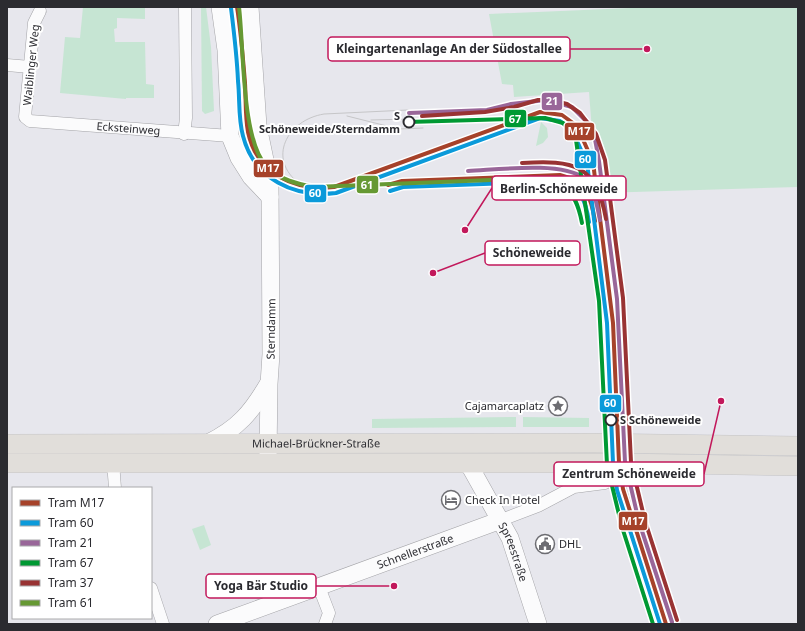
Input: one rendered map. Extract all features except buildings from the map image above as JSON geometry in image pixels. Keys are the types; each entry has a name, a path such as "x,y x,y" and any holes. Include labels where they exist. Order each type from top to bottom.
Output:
{"main road":[{"path":"220,7 226,50 221,135 239,158 251,177 270,197"},
{"name":"Sterndamm","path":"250,7 258,126 269,176 270,197 272,354 268,384 268,454"},
{"path":"208,443 223,436 245,419 268,384"},
{"name":"Michael-Brückner-Straße","path":"7,444 208,443 268,454 468,463 620,463"},
{"path":"798,446 625,444 620,463 798,466"},
{"name":"Michael-Brückner-Straße","path":"7,463 113,462 268,454 625,444"},
{"name":"Spreestraße","path":"468,463 510,538 538,624"},
{"name":"Schnellerstraße","path":"216,624 501,520"}],"street":[{"path":"184,134 186,118 185,7"},
{"name":"Waiblinger Weg","path":"27,119 25,117 34,23 40,11"},
{"path":"7,65 30,67"},
{"name":"Ecksteinweg","path":"27,119 30,121 184,134 221,135"},
{"path":"113,462 115,487"},
{"path":"620,463 617,475 619,486 663,624"},
{"name":"Schnellerstraße","path":"501,520 538,506 574,487 604,483 602,475"},
{"path":"319,587 329,613 325,624"},
{"path":"152,591 163,624"}],"green space":[{"path":"83,7 145,7 145,19 117,18 117,28 114,29 115,42 145,42 146,84 154,85 154,98 126,99 60,93 65,37 80,38"},
{"path":"201,7 206,7 211,47 214,111 205,114 202,111"},
{"path":"654,7 798,8 798,187 601,193 594,157 589,92 514,97 513,85 502,84 489,14"},
{"path":"541,122 547,128 548,137 543,143 536,146"},
{"path":"587,155 592,192 576,177"},
{"path":"516,417 516,427 372,428 372,419"},
{"path":"523,417 589,418 589,427 523,427"},
{"path":"204,525 211,545 200,550 192,529"}],"tram line":[{"name":"M17","path":"237,7 243,55 246,120 248,132 253,147 260,159 279,177 292,182 319,188 334,187 540,112 562,115 577,126 593,162 613,323 619,463 623,489 666,624"},
{"name":"61","path":"239,7 245,92 252,137 259,154 267,167 278,175 296,183 314,187 517,179"},
{"name":"60","path":"231,8 237,63 241,129 243,136 248,151 256,164 266,174 291,188 320,194 336,193 540,118 560,121 572,130 587,163 607,323 613,463 617,490 660,624"},
{"name":"37","path":"422,116 485,112 514,107 538,100 551,100 567,104 580,113 596,134 605,160 623,298 631,462 645,521 677,620"},
{"name":"21","path":"409,113 487,110 511,104 546,100 572,107 589,124 594,134 599,161 617,299 625,462 639,522 672,622"},
{"path":"326,193 306,188 290,174 284,163 283,152 285,142 291,132 300,124 311,118 324,114 408,110"},
{"path":"517,185 544,188 554,187 569,180 578,169 583,156 582,142 577,129 569,118 556,112 540,112 526,116"},
{"path":"347,116 399,129 423,128"},
{"name":"67","path":"408,122 545,118 563,123 574,134 599,301 607,465 622,527 653,624"},
{"path":"371,120 409,119"},
{"name":"37","path":"522,163 556,163 569,165 580,169 589,176 596,187 602,201 606,219"},
{"name":"21","path":"468,171 511,168 545,168 573,173 583,178 593,192 600,220"},
{"name":"M17","path":"388,185 402,181 560,175 576,181 586,191 592,205 595,221"},
{"name":"60","path":"390,191 403,187 559,181 573,187 581,196 586,208 589,222"},
{"name":"67","path":"524,187 548,186 564,189 570,193 575,200 582,223"}],"place":[{"name":"Kleingartenanlage An der Südostallee","path":"647,49"},
{"name":"S Schöneweide/Sterndamm","path":"409,122"},
{"name":"Berlin-Schöneweide","path":"465,230"},
{"name":"Schöneweide","path":"433,273"},
{"name":"Zentrum Schöneweide","path":"721,401"},
{"name":"Cajamarcaplatz","path":"558,406"},
{"name":"S Schöneweide","path":"611,420"},
{"name":"Check In Hotel","path":"451,500"},
{"name":"DHL","path":"545,544"},
{"name":"Yoga Bär Studio","path":"394,586"}]}
